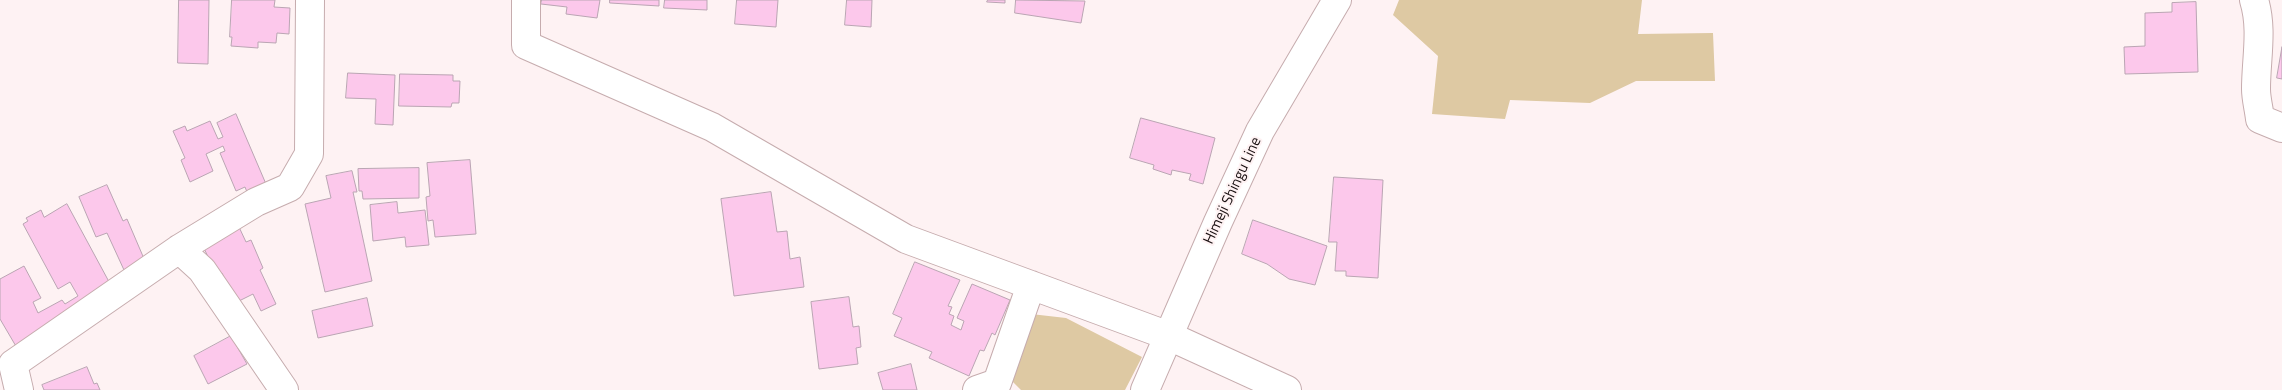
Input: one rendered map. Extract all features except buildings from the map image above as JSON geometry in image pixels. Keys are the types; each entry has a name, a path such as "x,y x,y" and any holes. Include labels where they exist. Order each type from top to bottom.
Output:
{"street":[{"path":"11,371 179,248 256,202 290,187 309,154 310,0"},
{"path":"526,0 526,45 712,127 906,239 1169,336 1286,390"},
{"name":"Himeji Shingu Line","path":"1145,390 1260,131 1338,0"},
{"path":"2254,0 2257,10 2258,49 2256,90 2260,119 2282,128"},
{"path":"179,248 202,270 284,390"},
{"path":"993,388 1031,285"}],"shaded area":[{"path":"1399,0 1642,0 1638,34 1713,33 1715,81 1636,81 1590,103 1510,100 1505,119 1432,114 1438,56 1393,15"},
{"path":"1031,314 1066,318 1142,357 1125,390 1021,390 1010,379"}]}
